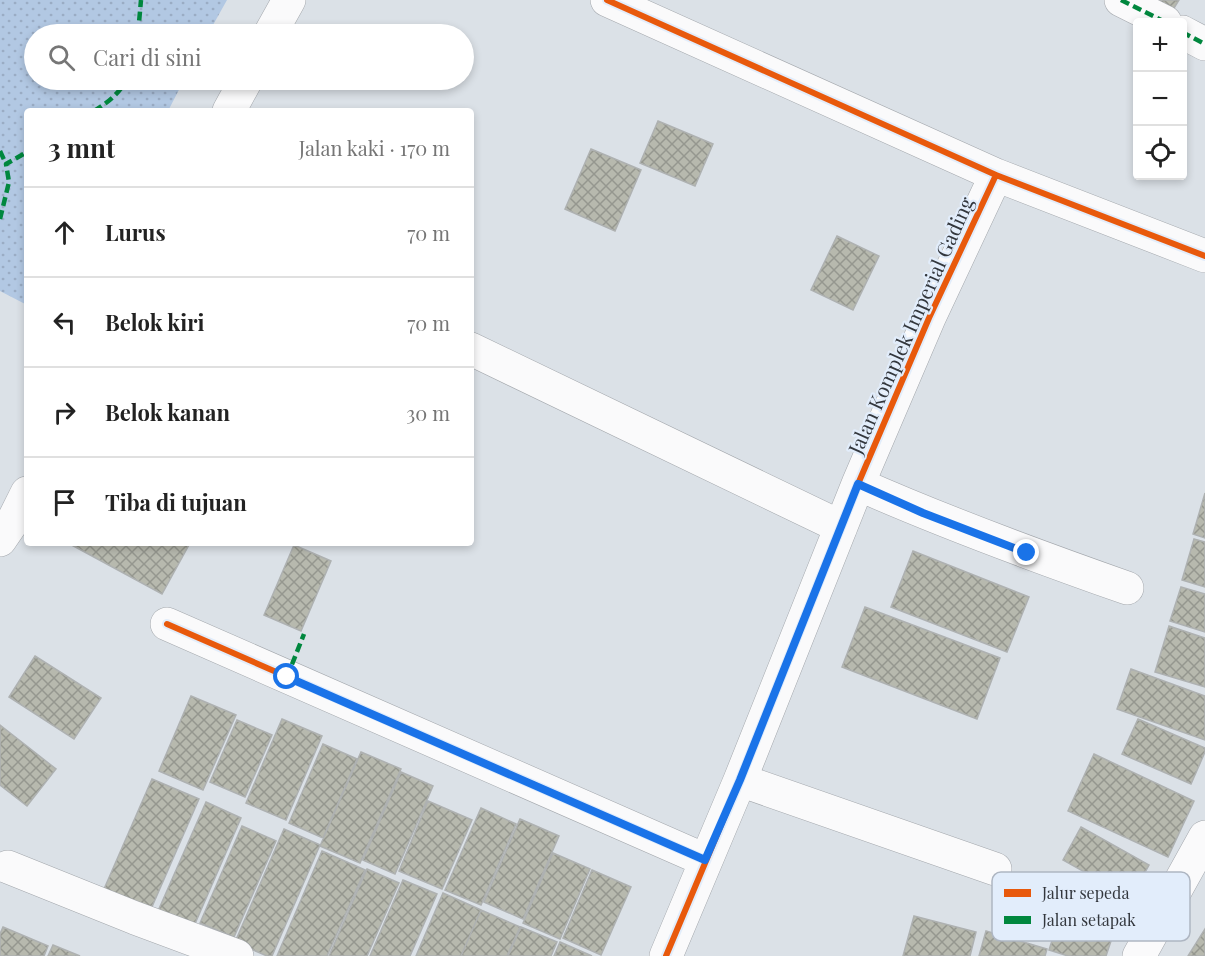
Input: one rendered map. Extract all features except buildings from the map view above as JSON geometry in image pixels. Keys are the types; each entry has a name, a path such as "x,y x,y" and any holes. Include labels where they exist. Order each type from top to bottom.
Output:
{"street":[{"path":"276,24 289,0"},
{"path":"607,0 996,175 1205,256"},
{"path":"1121,0 1157,18"},
{"path":"1187,35 1205,44"},
{"path":"231,108 241,90"},
{"name":"Jalan Komplek Imperial Gading","path":"666,956 740,780 858,484 929,318 996,175"},
{"path":"474,350 841,527"},
{"path":"858,484 923,513 1127,588"},
{"path":"0,540 24,499"},
{"path":"167,624 705,860"},
{"path":"740,780 995,869"},
{"path":"1186,872 1205,837"},
{"path":"8,867 237,956"},
{"path":"1139,956 1147,941"}],"shaded area":[{"path":"0,0 227,0 214,24 24,24 24,90 179,90 170,108 24,108 24,303 0,291"}],"marked path":[{"path":"139,24 141,0"},
{"path":"1121,0 1157,18"},
{"path":"1187,35 1205,44"},
{"path":"98,108 119,90"},
{"path":"0,151 6,164"},
{"path":"0,219 9,182 6,164 24,154"},
{"path":"287,677 304,634"}],"cycle path":[{"path":"607,0 996,175 1205,256"},
{"path":"666,956 740,780 858,484 929,318 996,175"},
{"path":"167,624 705,860"}],"route":[{"path":"287,677 705,860 740,780 858,484 923,513 1027,553"}]}
